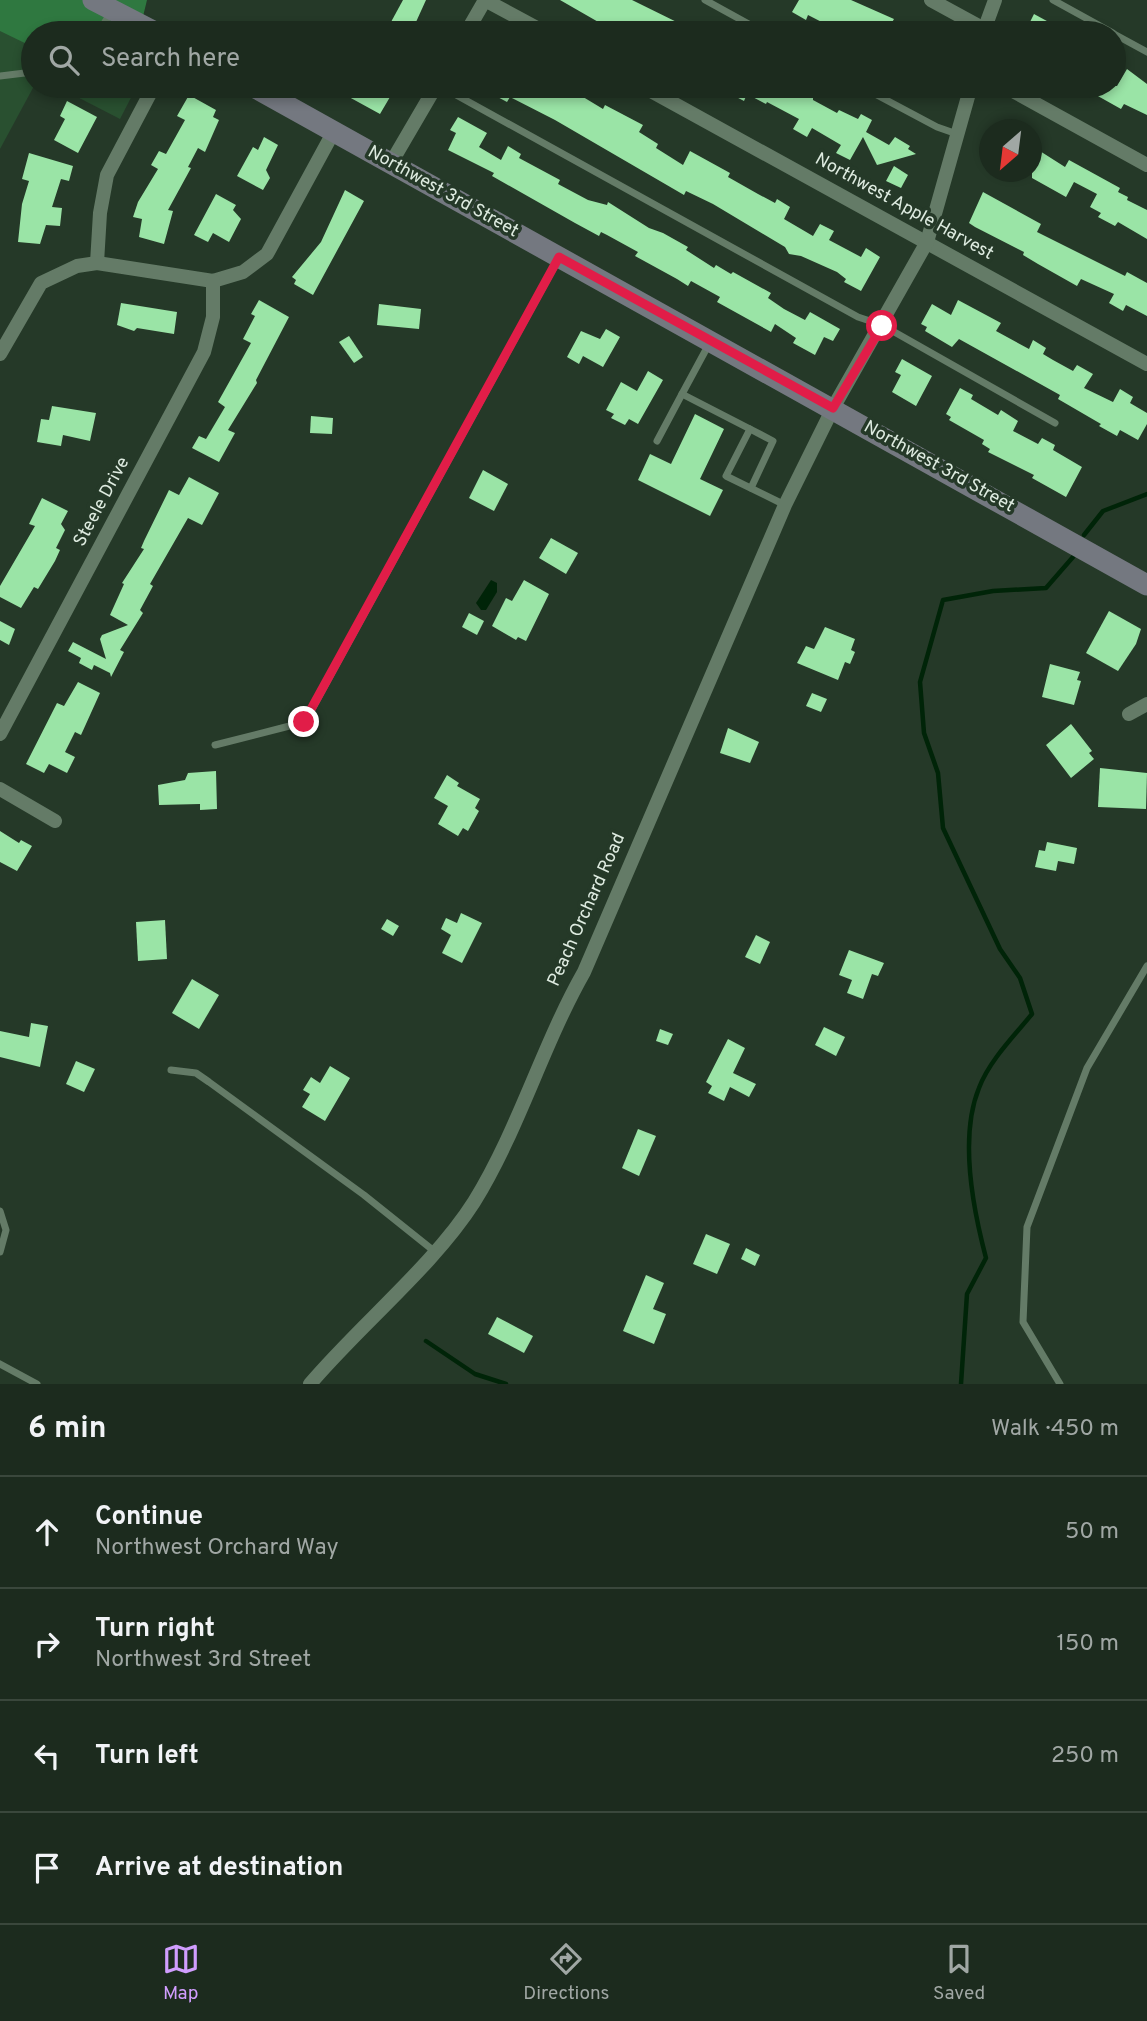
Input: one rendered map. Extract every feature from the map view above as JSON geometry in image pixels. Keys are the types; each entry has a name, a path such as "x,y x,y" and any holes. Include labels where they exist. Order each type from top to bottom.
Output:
{"street":[{"path":"93,0 134,21"},
{"path":"473,21 485,0 524,21"},
{"path":"931,0 966,21"},
{"path":"987,21 995,0"},
{"path":"97,263 100,213 107,175 148,98"},
{"name":"Northwest 3rd Street","path":"274,98 1147,585"},
{"path":"391,163 431,98"},
{"name":"Northwest Apple Harvest","path":"664,98 1147,363"},
{"name":"Peach Orchard Road","path":"310,1384 434,1251 472,1205 514,1127 559,1017 584,972 785,505 833,408 882,326 927,242 968,98"},
{"path":"1026,98 1147,165"},
{"path":"0,354 41,283 77,266 97,263 213,281 243,272 267,254 334,131"},
{"name":"Steele Drive","path":"0,734 204,352 213,317 213,281"},
{"path":"1129,714 1147,704"},
{"path":"0,789 55,821"}],"lane":[{"path":"705,0 743,21"},
{"path":"1053,0 1091,21"},
{"path":"106,21 112,10"},
{"path":"1126,40 1147,52"},
{"path":"1,75 21,73"},
{"path":"460,98 858,317 882,326 1055,423"},
{"path":"883,98 937,127 958,134"},
{"path":"215,745 304,722 559,257"},
{"path":"657,441 711,340"},
{"path":"682,394 774,441 751,488"},
{"path":"750,429 726,475 785,505"},
{"path":"1060,1384 1023,1322 1027,1227 1087,1068 1147,966"},
{"path":"171,1070 196,1073 322,1163 434,1251"},
{"path":"0,1211 6,1230 0,1252"},
{"path":"0,1364 37,1384"}],"shaded area":[{"path":"0,0 21,21 21,98 28,98 0,149"},
{"path":"79,98 131,98 120,119"},
{"path":"491,580 497,583 497,592 486,610 481,610 476,603"}],"green space":[{"path":"0,0 147,0 142,21 21,21 21,41 0,31"}],"building":[{"path":"403,0 426,0 416,21 392,21"},
{"path":"560,0 632,0 675,21 597,21"},
{"path":"799,0 851,0 894,19 820,21 808,15 806,20 792,12"},
{"path":"1034,14 1047,21 1030,21"},
{"path":"1126,71 1147,84 1147,115 1124,104 1121,109 1101,98 1126,98"},
{"path":"187,98 194,98 216,110 213,117 219,120 205,152 198,148 188,167 191,168 168,210 173,211 164,244 139,237 142,219 133,217 138,202 158,169 151,165 159,151 166,154 185,120 177,116"},
{"path":"351,98 389,98 380,114"},
{"path":"512,98 585,98 603,109 605,105 643,125 639,132 658,144 656,148 683,165 690,151 730,173 728,177 758,194 775,203 777,199 790,207 784,219 813,236 820,224 834,231 829,240 861,257 866,248 880,257 861,291 844,282 846,279 837,272 801,256 789,254 785,247 713,204 686,191 684,195"},
{"path":"755,98 813,98 837,113 839,110 858,119 861,114 872,120 866,132 889,145 895,137 910,146 908,149 916,154 877,165 863,137 850,160 836,153 841,145 812,128 807,137 793,129 799,119 767,102 766,104"},
{"path":"67,101 97,117 78,153 54,140 65,119 60,116"},
{"path":"458,117 487,133 479,147 501,160 508,146 521,154 519,158 560,180 558,184 588,200 607,205 608,202 649,228 688,247 686,250 714,268 716,265 731,274 733,272 771,293 768,298 784,309 805,320 810,312 840,329 833,341 824,337 815,355 793,343 796,338 775,324 771,332 717,302 720,297 691,281 688,286 635,256 638,252 601,232 599,236 492,176 494,173 448,150 456,133 450,130"},
{"path":"264,137 278,145 266,170 270,178 263,190 237,176 253,147 258,150"},
{"path":"1042,152 1065,167 1069,160 1120,188 1118,192 1128,197 1127,200 1147,210 1147,239 1118,222 1115,226 1098,217 1101,213 1090,207 1097,194 1074,182 1066,197 1039,182 1042,182"},
{"path":"29,153 73,166 69,181 61,179 52,207 62,208 60,226 46,225 40,244 18,242 22,204 29,181 22,179"},
{"path":"894,166 908,175 901,188 886,181"},
{"path":"345,190 364,201 313,295 294,284 296,280 292,277 321,242"},
{"path":"983,192 1041,224 1037,232 1125,276 1127,272 1147,283 1147,316 1126,305 1123,311 1109,303 1114,294 1081,279 1077,286 1023,255 1024,252 969,223"},
{"path":"216,194 236,205 233,210 241,219 229,242 213,233 208,242 194,235"},
{"path":"259,300 289,317 256,380 257,383 228,430 235,433 219,462 192,448 199,436 206,439 225,407 218,402 251,343 243,339 255,316 251,314"},
{"path":"958,300 1001,323 996,331 1029,349 1033,340 1046,348 1043,354 1053,360 1073,371 1077,365 1093,374 1084,388 1113,402 1120,389 1133,397 1130,403 1147,413 1147,424 1138,440 1120,430 1117,436 1099,426 1101,424 1058,399 1060,395 959,339 952,347 925,331 927,327 921,324 932,304 951,315"},
{"path":"121,303 177,312 174,334 137,328 134,331 117,325"},
{"path":"379,304 421,309 419,329 377,325"},
{"path":"606,329 620,337 603,367 583,356 579,364 567,357 581,331 600,339"},
{"path":"349,336 363,357 354,363 339,342"},
{"path":"902,359 932,376 916,406 892,392 901,375 895,372"},
{"path":"648,371 663,380 638,424 629,419 625,425 611,418 614,414 606,410 621,382 637,391"},
{"path":"960,388 973,395 971,399 998,415 1001,410 1018,421 1013,431 1038,444 1042,438 1055,445 1053,450 1082,467 1066,497 1032,478 1034,475 988,452 990,449 982,444 984,440 949,420 951,417 946,414"},
{"path":"52,406 96,413 90,441 63,435 61,446 37,442 41,419 49,420"},
{"path":"695,414 724,429 700,479 723,490 710,516 638,480 650,454 671,464"},
{"path":"311,416 333,418 332,434 310,433"},
{"path":"483,470 508,484 494,511 469,498"},
{"path":"189,477 219,493 202,525 188,518 150,584 153,586 140,610 143,613 120,650 124,652 111,677 110,673 94,665 92,670 79,663 81,658 68,651 73,642 106,659 100,639 102,635 128,625 110,615 124,584 122,583 144,549 141,548 169,490 179,495"},
{"path":"42,498 68,511 61,524 65,530 56,548 60,550 55,561 38,589 34,587 21,608 0,597 0,586 35,526 29,524"},
{"path":"551,538 578,553 566,574 539,558"},
{"path":"524,580 549,594 526,641 518,637 516,640 492,626 506,598 512,601"},
{"path":"1109,611 1141,629 1136,644 1118,671 1086,653"},
{"path":"469,613 484,621 477,635 462,627"},
{"path":"0,621 15,629 9,645 0,640"},
{"path":"825,627 855,639 851,650 855,652 850,664 845,662 838,680 797,663 806,646 814,649"},
{"path":"1050,664 1080,672 1077,680 1081,681 1074,705 1042,697"},
{"path":"78,682 100,693 81,735 75,732 65,752 75,757 67,773 49,764 44,773 26,764 57,703 64,706"},
{"path":"812,693 827,699 821,712 806,706"},
{"path":"1071,724 1092,751 1089,753 1094,759 1071,778 1046,745"},
{"path":"728,728 759,742 750,763 720,753"},
{"path":"1100,768 1147,773 1146,809 1098,807"},
{"path":"216,771 217,809 200,810 200,804 159,805 158,785 185,780 188,773"},
{"path":"447,775 459,783 457,786 480,799 475,808 479,811 468,831 463,828 458,836 438,824 448,806 434,798"},
{"path":"0,831 19,843 21,840 32,846 17,871 0,862"},
{"path":"1047,842 1077,848 1074,864 1058,861 1056,871 1035,867 1039,850 1045,851"},
{"path":"461,913 482,923 462,963 442,953 451,935 441,929 446,918 457,923"},
{"path":"387,919 399,926 393,936 381,929"},
{"path":"165,920 167,959 138,961 136,922"},
{"path":"756,935 770,942 760,964 745,957"},
{"path":"849,950 884,963 878,976 872,974 863,999 847,993 852,980 839,975"},
{"path":"192,979 219,995 199,1029 172,1013"},
{"path":"31,1023 48,1026 40,1067 0,1057 0,1031 29,1037"},
{"path":"824,1027 845,1037 836,1056 815,1045"},
{"path":"660,1029 673,1034 668,1045 656,1041"},
{"path":"728,1039 745,1048 733,1073 756,1084 749,1097 730,1087 724,1101 708,1093 712,1086 706,1082"},
{"path":"76,1061 95,1069 84,1092 66,1084"},
{"path":"330,1066 350,1078 325,1121 302,1107 310,1094 303,1090 311,1077 320,1083"},
{"path":"638,1129 656,1136 639,1176 622,1168"},
{"path":"706,1234 730,1244 717,1274 693,1264"},
{"path":"746,1248 760,1255 755,1266 741,1259"},
{"path":"646,1275 664,1283 653,1309 666,1314 654,1344 623,1331"},
{"path":"497,1317 533,1336 524,1353 488,1334"}],"waterway":[{"path":"1084,535 1103,511 1147,494"},
{"path":"961,1384 967,1294 986,1258 970,1173 973,1107 989,1068 1032,1014 1020,978 1000,949 943,828 938,773 924,733 920,682 943,600 993,591 1046,588 1073,557"},
{"path":"426,1341 475,1374 506,1384"}],"route":[{"path":"304,722 559,257 833,408 882,326"}]}
